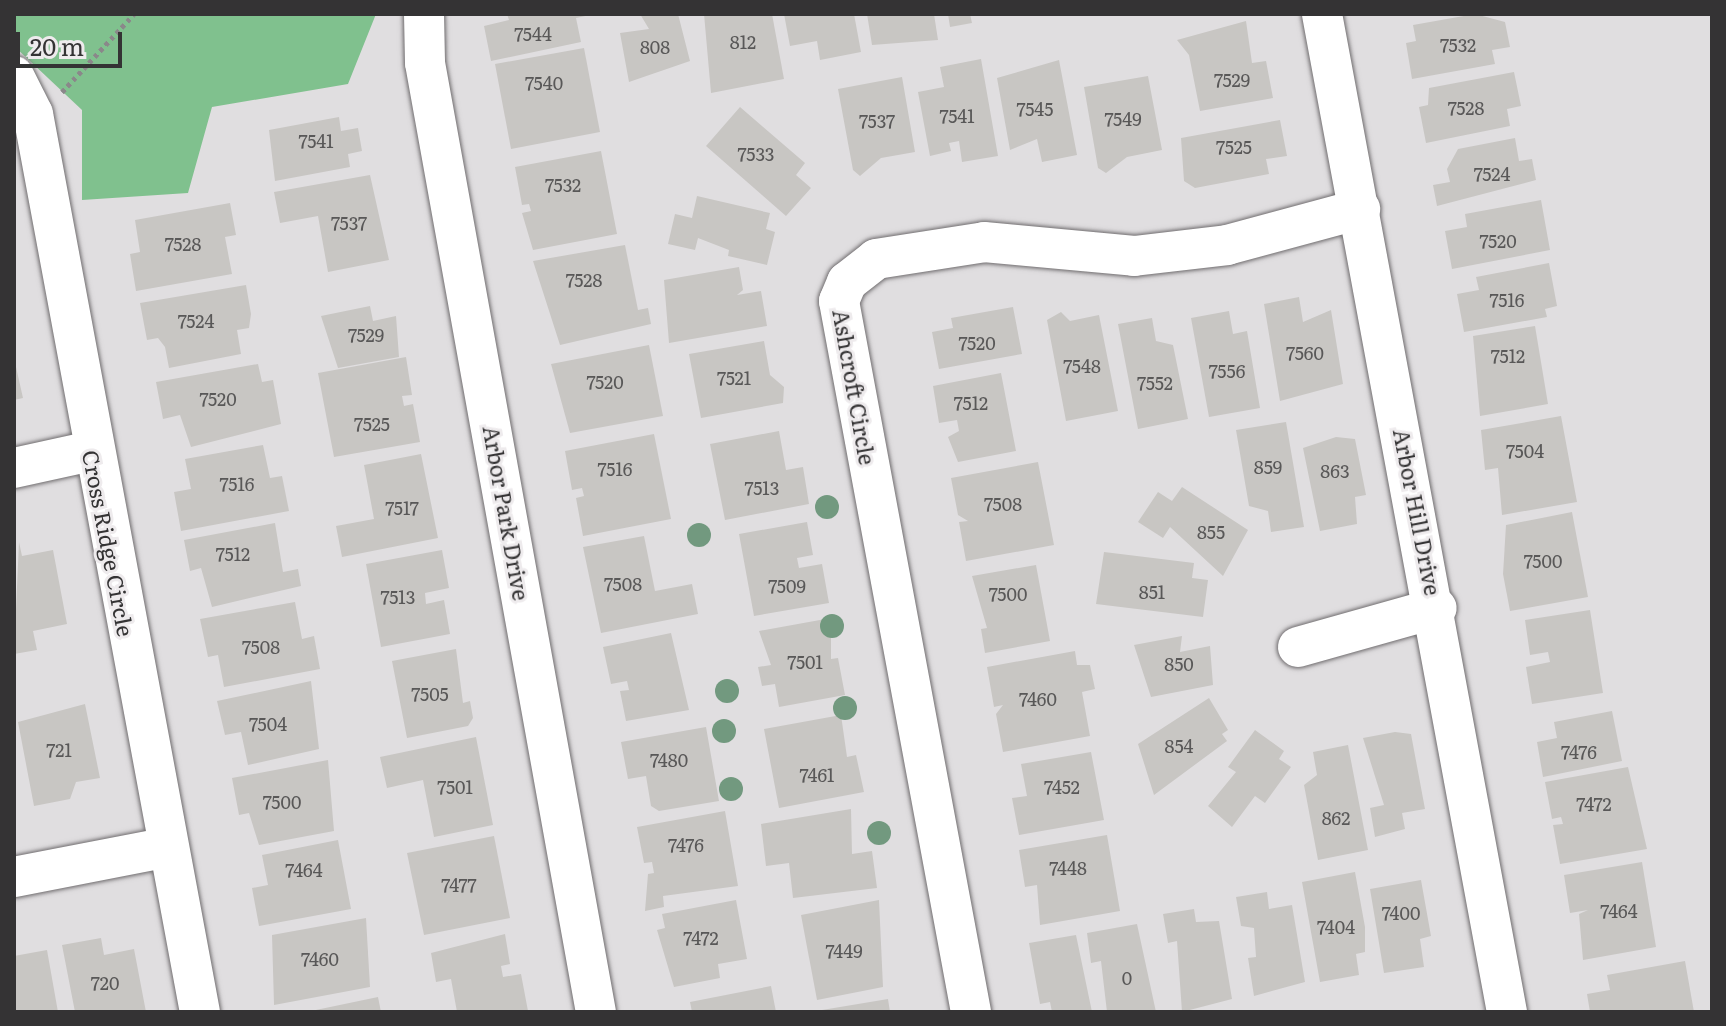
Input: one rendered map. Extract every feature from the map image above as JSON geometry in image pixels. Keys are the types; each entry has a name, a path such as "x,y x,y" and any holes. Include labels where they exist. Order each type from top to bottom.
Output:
{"street":[{"name":"Arbor Park Drive","path":"424,14 425,63 596,1012"},
{"name":"Arbor Hill Drive","path":"1322,14 1437,608 1507,1012"},
{"name":"Cross Ridge Circle","path":"14,76 33,114 91,451 200,1012"},
{"name":"Ashcroft Circle","path":"971,1012 839,301 847,282 876,259 984,242 1134,256 1227,245 1360,209"},
{"path":"14,468 91,451"},
{"path":"1298,647 1437,608"},
{"path":"14,877 168,847"}],"path":[{"path":"33,114 134,14"}],"green space":[{"path":"14,14 376,14 348,84 212,107 188,193 82,200 82,110 14,46"}],"building":[{"path":"507,14 590,15 576,18 581,42 491,61 484,26 509,20"},
{"path":"640,14 678,14 690,61 629,82 620,33 649,29"},
{"path":"704,14 772,14 784,79 711,93"},
{"path":"784,14 854,14 861,52 820,60 817,41 790,46"},
{"path":"867,14 934,14 938,40 872,45"},
{"path":"948,14 970,14 972,23 950,27"},
{"path":"1475,14 1505,22 1510,47 1492,50 1495,64 1412,79 1406,43 1416,41 1413,25"},
{"path":"1246,21 1252,63 1266,61 1273,98 1200,111 1189,55 1177,40"},
{"path":"584,48 600,132 511,149 495,64"},
{"path":"981,59 998,156 962,162 959,141 949,143 951,151 930,156 918,92 944,87 940,67"},
{"path":"1059,60 1077,155 1042,162 1037,139 1010,150 997,78"},
{"path":"1514,72 1521,106 1507,109 1510,126 1426,143 1419,107 1428,105 1429,88"},
{"path":"1148,76 1162,150 1127,157 1106,173 1098,168 1084,87"},
{"path":"902,77 915,152 881,158 860,176 853,170 838,89"},
{"path":"740,107 805,163 796,175 811,188 786,216 706,146"},
{"path":"339,117 341,131 358,128 362,151 348,154 350,167 275,181 269,130"},
{"path":"1280,120 1287,156 1266,159 1269,174 1195,188 1184,181 1181,138"},
{"path":"1515,138 1519,161 1532,159 1536,180 1437,206 1433,185 1450,182 1447,169 1458,149"},
{"path":"601,151 617,234 533,250 522,213 531,211 529,204 522,205 515,167"},
{"path":"370,175 389,260 328,272 318,216 280,223 274,192"},
{"path":"697,196 770,213 766,229 775,232 767,265 728,256 729,250 698,238 695,250 668,244 675,214 692,218"},
{"path":"1541,200 1550,250 1452,269 1445,231 1467,227 1465,214"},
{"path":"230,203 236,235 225,237 232,274 136,291 130,254 140,252 135,220"},
{"path":"625,245 638,310 648,308 651,324 560,345 533,261"},
{"path":"1549,263 1557,306 1545,309 1547,317 1464,332 1457,294 1479,290 1476,277"},
{"path":"739,267 743,290 737,295 761,291 767,326 669,343 664,280"},
{"path":"246,285 251,314 249,328 237,330 241,354 169,368 165,347 158,338 147,340 140,303"},
{"path":"1299,297 1303,322 1331,310 1343,384 1280,401 1264,304"},
{"path":"370,306 373,321 396,316 399,357 338,368 321,316"},
{"path":"1013,307 1022,354 939,369 932,332 953,328 951,318"},
{"path":"1229,311 1233,334 1247,331 1260,408 1209,417 1191,318"},
{"path":"1061,312 1070,321 1099,315 1118,411 1066,421 1047,320"},
{"path":"1152,318 1156,341 1173,345 1188,419 1138,429 1118,324"},
{"path":"1535,326 1548,404 1480,416 1473,336"},
{"path":"764,341 770,375 784,387 783,403 701,418 689,354"},
{"path":"649,345 663,416 570,433 551,364"},
{"path":"406,357 412,395 402,396 404,406 413,404 420,442 334,457 318,373"},
{"path":"14,358 23,398 14,400"},
{"path":"258,364 262,382 273,380 281,424 191,447 180,415 163,419 156,382"},
{"path":"1001,373 1016,451 958,462 948,437 959,431 957,420 939,423 933,386"},
{"path":"1561,416 1577,502 1502,515 1498,468 1485,470 1481,430"},
{"path":"1286,422 1304,527 1271,532 1268,511 1249,506 1236,430"},
{"path":"779,431 786,470 803,467 809,504 725,520 710,444"},
{"path":"654,434 671,519 583,536 576,498 584,496 582,488 572,490 565,451"},
{"path":"1336,437 1355,439 1366,495 1355,497 1357,524 1320,531 1303,448"},
{"path":"263,445 270,478 282,476 289,511 181,531 174,492 191,489 185,459"},
{"path":"421,454 438,538 342,557 336,526 374,519 364,465"},
{"path":"1038,462 1054,545 966,561 959,522 968,521 958,515 951,478"},
{"path":"1182,487 1248,530 1223,576 1170,527 1163,538 1138,522 1158,492 1172,501"},
{"path":"1572,512 1588,597 1510,611 1503,574 1506,525"},
{"path":"807,522 813,555 797,558 799,568 822,564 829,603 754,616 739,534"},
{"path":"275,523 283,572 298,569 301,586 212,607 201,568 190,571 184,540"},
{"path":"644,536 655,591 692,584 698,614 601,633 583,547"},
{"path":"19,542 22,556 53,550 67,624 33,631 37,650 14,654"},
{"path":"442,550 449,588 425,593 426,604 444,600 450,634 381,647 366,564"},
{"path":"1104,552 1194,563 1192,578 1208,580 1203,617 1096,604"},
{"path":"1036,565 1050,641 985,653 981,629 987,628 972,576"},
{"path":"295,602 302,639 314,636 320,669 224,687 218,655 208,657 200,619"},
{"path":"1590,610 1603,693 1532,704 1526,667 1550,662 1548,652 1530,655 1525,620"},
{"path":"831,618 831,659 838,658 845,695 779,707 775,684 762,686 758,667 771,665 759,631"},
{"path":"671,633 689,710 626,721 620,691 629,690 627,681 611,684 603,647"},
{"path":"1182,636 1180,652 1210,646 1213,685 1151,697 1134,645"},
{"path":"456,649 463,703 470,701 473,718 468,726 407,738 392,661"},
{"path":"1075,651 1077,665 1090,665 1095,689 1082,692 1090,736 1003,752 996,714 1003,705 994,707 987,667"},
{"path":"311,681 319,749 248,765 241,732 225,735 217,701"},
{"path":"1209,698 1228,730 1222,734 1227,741 1154,795 1138,744"},
{"path":"85,704 100,778 76,782 70,799 34,806 18,722"},
{"path":"1612,711 1622,761 1543,777 1537,742 1557,738 1554,722"},
{"path":"841,715 847,757 856,755 864,792 779,808 764,729"},
{"path":"706,727 719,801 659,811 651,806 646,776 628,779 621,742"},
{"path":"1255,730 1284,751 1279,759 1291,767 1265,803 1255,796 1232,827 1208,806 1236,772 1228,767"},
{"path":"1395,732 1411,734 1425,809 1402,813 1405,829 1375,837 1370,808 1384,805 1363,738"},
{"path":"476,737 493,825 434,837 423,780 387,788 380,757"},
{"path":"1348,745 1368,850 1318,860 1304,785 1317,775 1313,752"},
{"path":"1091,752 1104,820 1019,835 1012,798 1027,796 1021,764"},
{"path":"328,760 334,831 259,845 249,813 239,815 232,778"},
{"path":"1628,767 1647,849 1560,864 1553,825 1563,824 1561,817 1552,819 1545,782"},
{"path":"851,809 852,854 872,851 877,888 793,898 789,863 766,866 761,824"},
{"path":"725,811 738,886 663,896 664,907 645,911 648,874 654,873 652,862 644,863 637,827"},
{"path":"1107,835 1120,911 1040,925 1037,885 1025,887 1019,850"},
{"path":"494,836 510,918 424,935 407,853"},
{"path":"338,840 351,909 259,926 252,888 268,885 262,855"},
{"path":"1642,862 1656,947 1583,960 1579,914 1588,910 1570,913 1564,875"},
{"path":"1355,872 1365,927 1365,952 1356,954 1359,975 1320,982 1302,882"},
{"path":"1421,880 1431,936 1420,939 1424,967 1384,973 1370,889"},
{"path":"1267,892 1269,909 1292,905 1305,982 1254,996 1248,958 1256,957 1254,928 1241,926 1236,897"},
{"path":"736,900 747,959 718,964 720,978 674,987 657,930 665,928 662,914"},
{"path":"879,900 883,987 817,1000 801,915"},
{"path":"1194,909 1196,922 1219,921 1232,999 1182,1012 1177,941 1168,943 1163,914"},
{"path":"366,918 370,987 274,1005 272,935"},
{"path":"1137,924 1156,1012 1107,1012 1101,961 1091,963 1087,933"},
{"path":"505,934 510,964 501,966 503,977 521,974 528,1011 457,1012 451,979 436,982 431,953"},
{"path":"1076,935 1092,1012 1052,1012 1050,1002 1040,1004 1029,943"},
{"path":"101,938 104,955 134,949 146,1012 75,1012 62,945"},
{"path":"47,950 58,1012 14,1012 14,956"},
{"path":"1685,961 1694,1012 1590,1012 1587,994 1610,990 1607,975"},
{"path":"771,986 776,1012 692,1012 690,1002"},
{"path":"378,997 381,1012 311,1012 311,1011"},
{"path":"888,999 890,1012 822,1012 822,1010"}]}
